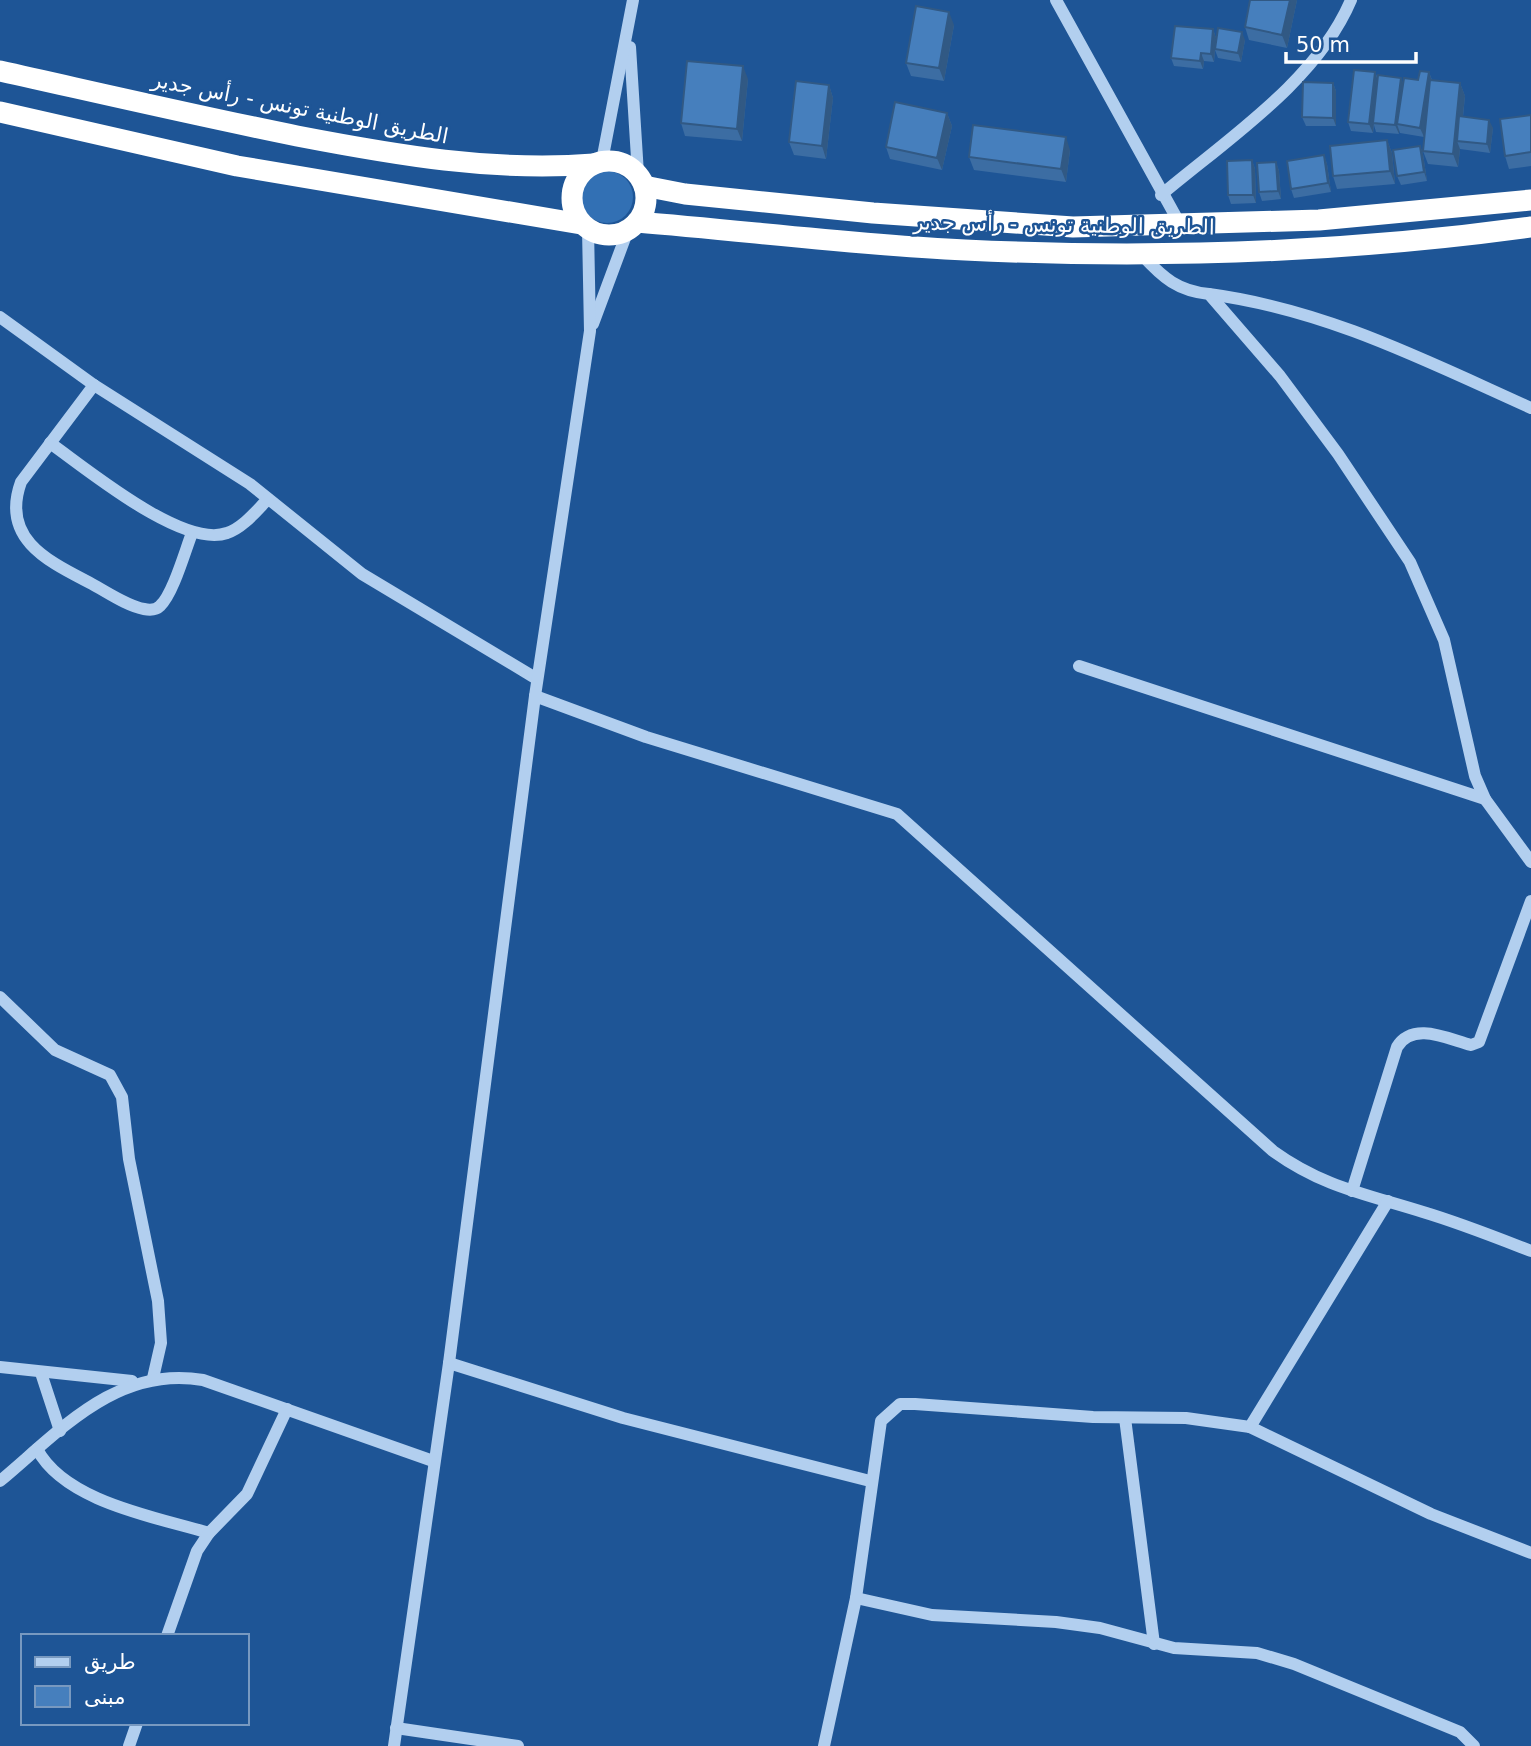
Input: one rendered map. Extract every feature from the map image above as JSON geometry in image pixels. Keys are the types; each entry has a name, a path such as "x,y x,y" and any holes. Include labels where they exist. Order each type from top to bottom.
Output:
{"highway":[{"name":"الطريق الوطنية تونس - رأس جدير","path":"0,71 247,126 410,158 523,167 598,162"},
{"path":"0,112 237,166 585,227 604,235 633,226 646,198 641,180 628,166 598,162 584,170 572,191 572,203 585,227"},
{"name":"الطريق الوطنية تونس - رأس جدير","path":"641,180 685,194 977,221 1073,227 1181,226 1386,215 1531,200"},
{"name":"الطريق الوطنية تونس - رأس جدير","path":"633,226 950,249 1142,255 1334,247 1531,227"}],"street":[{"path":"598,162 629,29 633,0"},
{"path":"1056,0 1161,195 1181,226"},
{"path":"1161,195 1298,79 1340,25 1350,0"},
{"path":"629,29 641,180"},
{"path":"590,331 633,226"},
{"path":"394,1746 449,1363 537,678 590,331 585,227"},
{"path":"1142,255 1167,282 1190,292 1277,305 1374,337 1531,408"},
{"path":"1209,294 1280,376 1338,454 1410,562 1444,640 1467,749 1485,799 1531,862"},
{"path":"0,317 94,385 219,463 362,574 537,678"},
{"path":"94,385 50,443 13,499 17,530 25,544 43,558 143,609 152,610 159,607 166,596 192,533"},
{"path":"50,443 136,503 192,533 210,537 229,533 268,499"},
{"path":"1079,666 1485,799"},
{"path":"535,696 646,737 897,814 1273,1151 1312,1177 1531,1251"},
{"path":"1352,1191 1397,1046 1404,1037 1417,1033 1471,1045 1479,1042 1531,901"},
{"path":"0,997 55,1050 110,1075 122,1097 131,1171 158,1301 161,1343 153,1378"},
{"path":"1250,1427 1388,1201"},
{"path":"449,1363 623,1418 870,1481"},
{"path":"0,1367 138,1382"},
{"path":"41,1373 60,1431"},
{"path":"0,1482 96,1402 138,1382 182,1376 203,1380 433,1461"},
{"path":"824,1746 856,1598 870,1481 881,1421 901,1404 1125,1418 1186,1418 1250,1427 1431,1514 1531,1553"},
{"path":"168,1634 197,1551 209,1533 247,1494 287,1409"},
{"path":"1125,1418 1154,1644"},
{"path":"37,1450 50,1468 72,1485 109,1503 209,1533"},
{"path":"856,1598 962,1619 1046,1621 1100,1628 1154,1644 1257,1653 1294,1664 1460,1732 1474,1746"},
{"path":"129,1746 136,1725"},
{"path":"396,1728 518,1746"}],"shaded area":[{"path":"607,171 617,173 625,179 631,187 631,207 625,215 617,221 607,223 597,221 589,215 583,207 581,197 583,187 589,179 597,173"}],"building":[{"path":"1250,0 1290,0 1282,35 1245,27"},
{"path":"916,6 949,12 939,68 906,63"},
{"path":"1175,26 1213,29 1211,54 1201,53 1200,61 1171,58"},
{"path":"1218,28 1242,32 1238,53 1215,49"},
{"path":"687,61 743,66 737,129 681,123"},
{"path":"1354,70 1375,72 1369,124 1348,122"},
{"path":"1420,71 1429,72 1420,128 1397,124 1404,78 1418,80"},
{"path":"1378,75 1401,78 1395,125 1373,123"},
{"path":"1430,80 1460,83 1453,154 1423,151"},
{"path":"796,81 829,85 822,146 789,142"},
{"path":"1303,82 1333,83 1333,118 1302,117"},
{"path":"895,102 947,113 937,158 886,147"},
{"path":"1531,115 1531,152 1505,156 1500,119"},
{"path":"1459,116 1489,120 1487,144 1457,141"},
{"path":"973,125 1066,137 1061,169 969,157"},
{"path":"1387,140 1390,171 1333,176 1330,146"},
{"path":"1420,146 1424,172 1397,176 1393,150"},
{"path":"1324,155 1328,183 1291,189 1287,161"},
{"path":"1252,160 1253,195 1228,195 1227,161"},
{"path":"1276,162 1278,191 1259,192 1257,163"}]}
